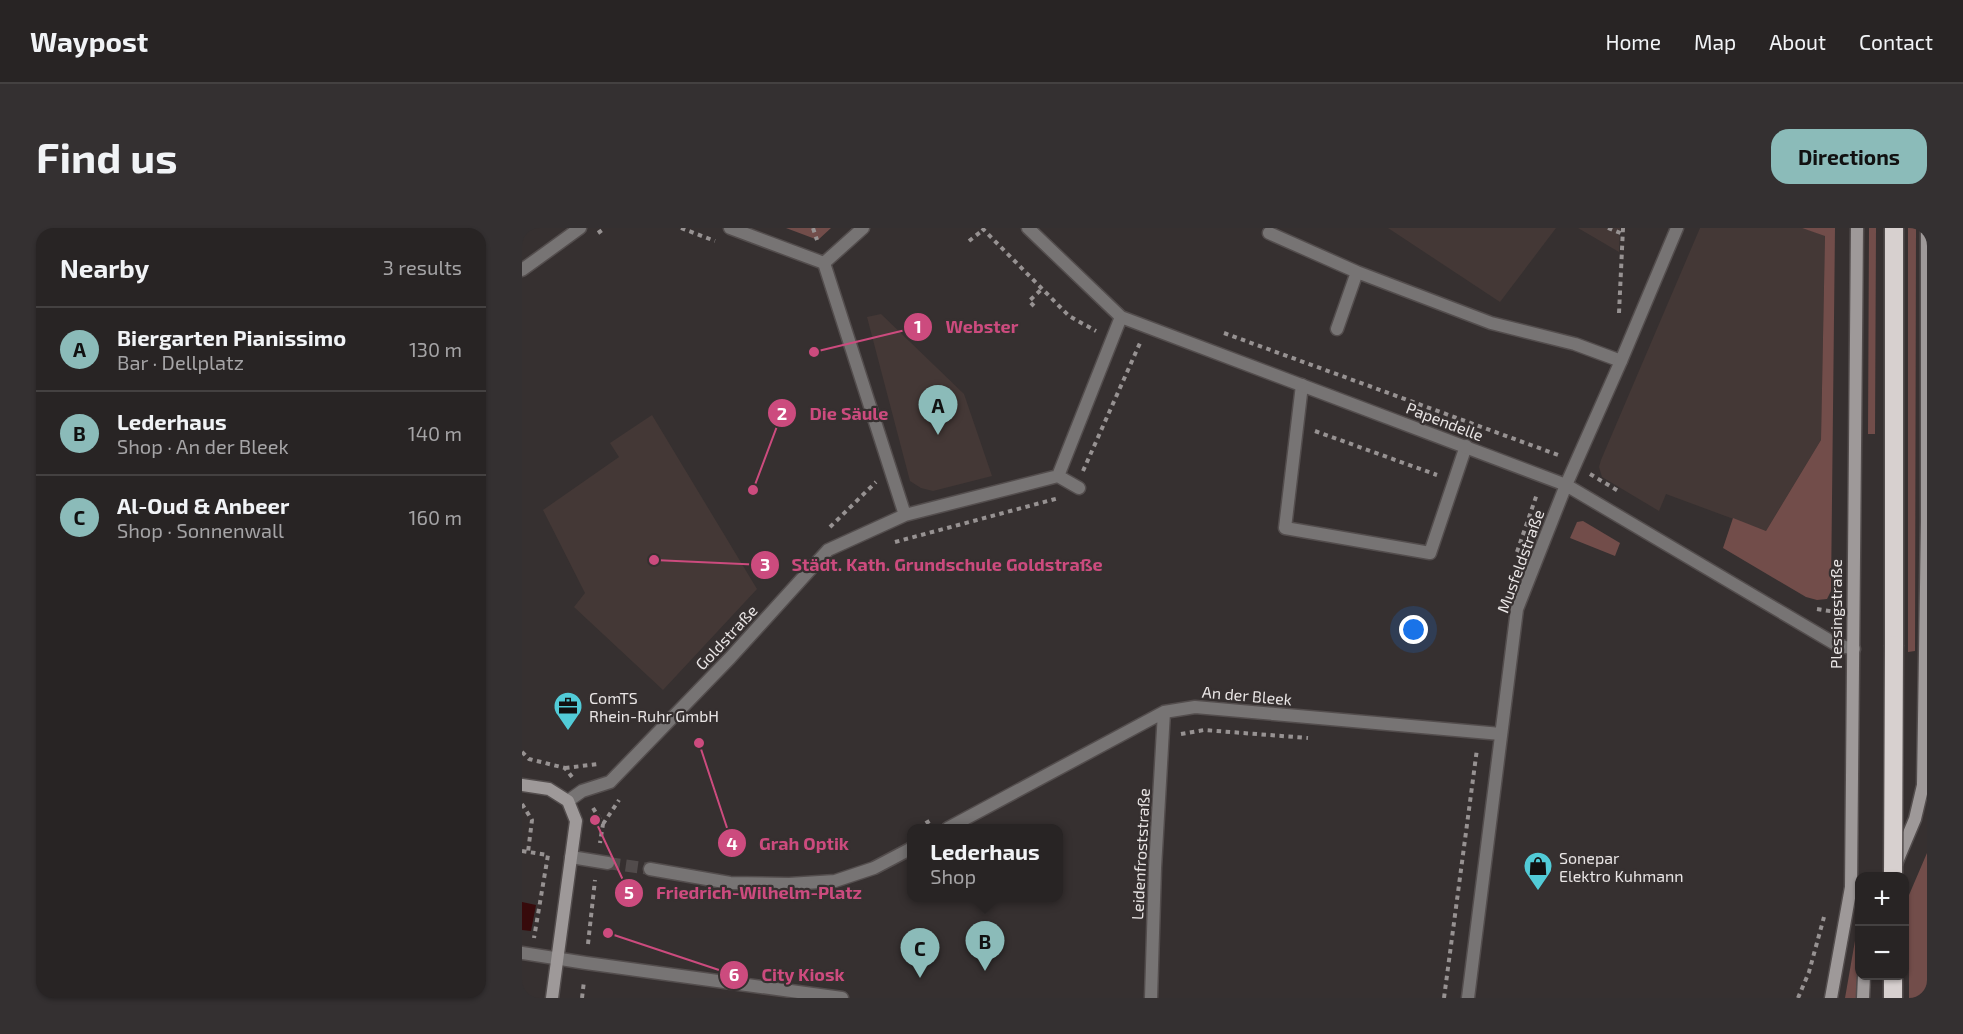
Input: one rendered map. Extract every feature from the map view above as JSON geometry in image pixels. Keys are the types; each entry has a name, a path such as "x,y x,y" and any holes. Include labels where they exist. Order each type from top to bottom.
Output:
{"highway":[{"path":"1892,872 1894,228"},
{"path":"1893,980 1893,998"}],"main road":[{"name":"Plessingstraße","path":"1831,998 1851,887 1857,228"},
{"path":"1894,872 1915,819 1923,785 1927,521 1927,228"},
{"path":"522,777 527,786 549,789 568,801 576,821 552,998"},
{"path":"1863,998 1864,980"}],"street":[{"path":"522,270 580,228"},
{"path":"730,228 824,263"},
{"path":"824,263 863,228"},
{"name":"Papendelle","path":"1028,228 1121,317 1566,485 1837,645 1854,649"},
{"name":"Musfeldstraße","path":"1468,998 1517,609 1566,485 1677,228"},
{"path":"1269,233 1357,272 1491,323 1575,344 1621,361"},
{"path":"824,263 905,514"},
{"path":"1337,329 1357,272"},
{"path":"1079,488 1058,476 1121,317"},
{"path":"1302,385 1285,528 1430,553 1466,446"},
{"name":"Goldstraße","path":"568,801 582,791 610,782 730,658 828,550 905,514 1058,476"},
{"name":"An der Bleek","path":"955,824 1164,712 1195,707 1501,734"},
{"name":"Leidenfroststraße","path":"1151,998 1155,868 1164,712"},
{"path":"650,869 730,883 824,882 835,881 874,868 907,851"},
{"path":"571,856 608,863"},
{"path":"527,953 842,998"}],"path":[{"path":"1608,228 1623,234"},
{"path":"969,241 982,229 1069,316 1112,340 1140,343 1151,347"},
{"path":"1034,306 1029,301 1042,289"},
{"path":"892,543 1072,495 1079,488 1140,343"},
{"path":"1297,424 1454,482"},
{"path":"1582,493 1595,464"},
{"path":"1162,737 1204,730 1311,739"},
{"path":"603,824 625,794"},
{"path":"522,803 532,820 525,851 548,855 527,953"},
{"path":"583,891 594,892"}],"shaded area":[{"path":"786,228 831,228 818,240"},
{"path":"1388,228 1556,228 1500,302"},
{"path":"1578,228 1620,228 1619,252"},
{"path":"1700,228 1802,228 1825,235 1821,440 1766,531 1666,494 1659,511 1602,477 1599,467"},
{"path":"1802,228 1835,228 1831,591 1827,599 1817,600 1806,597 1723,548 1733,518 1766,531 1821,440 1825,236"},
{"path":"1869,228 1876,228 1875,434 1868,434"},
{"path":"1908,228 1916,228 1915,651 1908,652"},
{"path":"881,314 964,394 992,476 933,491 921,488 910,481 867,317"},
{"path":"652,415 757,589 663,690 574,607 585,593 543,510 619,457 610,443"},
{"path":"1583,521 1620,543 1615,556 1570,538 1577,522"},
{"path":"1927,853 1927,998 1909,998 1909,895"},
{"path":"522,902 536,905 531,931 522,930"},
{"path":"1855,941 1856,998 1845,998"}],"tunnel":[{"path":"608,863 650,869"}],"place":[{"name":"Webster","path":"814,352"},
{"name":"Biergarten Pianissimo","path":"938,435"},
{"name":"Die Säule","path":"753,490"},
{"name":"Städt. Kath. Grundschule Goldstraße","path":"654,560"},
{"name":"ComTS Rhein-Ruhr GmbH","path":"568,732"},
{"name":"Grah Optik","path":"699,743"},
{"name":"Friedrich-Wilhelm-Platz","path":"595,820"},
{"name":"Sonepar Elektro Kuhmann","path":"1538,892"},
{"name":"City Kiosk","path":"608,933"},
{"name":"Lederhaus","path":"985,971"},
{"name":"Al-Oud & Anbeer","path":"920,978"}]}
